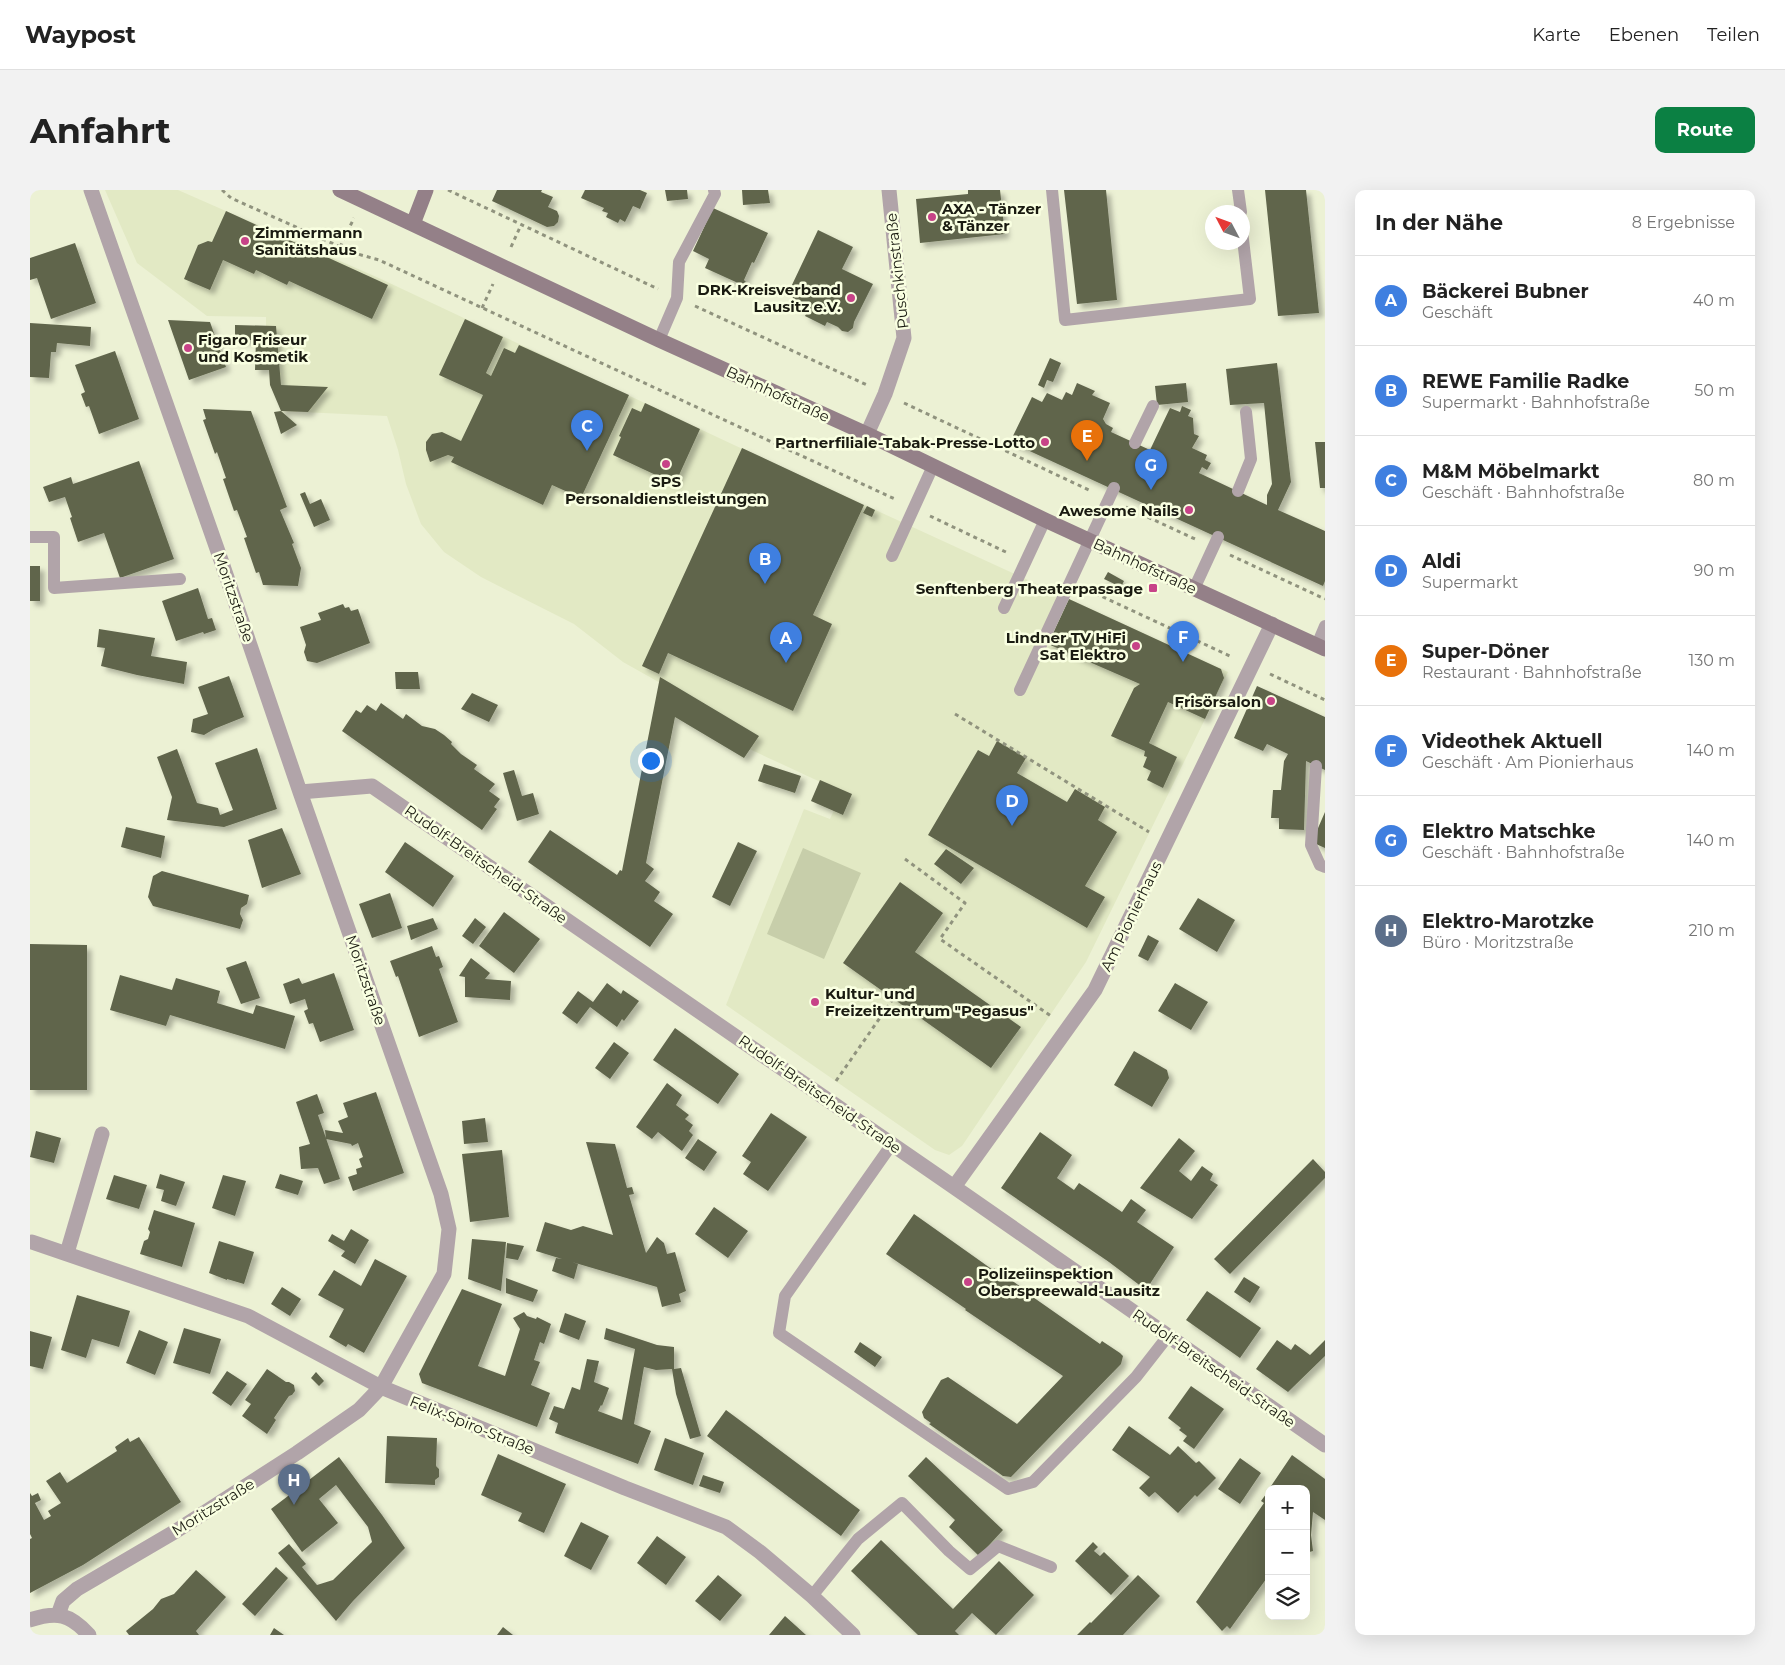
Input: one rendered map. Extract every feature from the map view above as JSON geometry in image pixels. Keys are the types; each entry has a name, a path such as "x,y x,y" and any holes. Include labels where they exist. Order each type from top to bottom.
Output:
{"main road":[{"name":"Bahnhofstraße","path":"340,190 1321,647"},
{"path":"413,224 426,190"}],"street":[{"name":"Moritzstraße","path":"58,1615 64,1601 77,1589 176,1531 297,1454 359,1410 381,1387 444,1274 449,1229 441,1194 91,190"},
{"name":"Puschkinstraße","path":"867,434 885,394 904,338 888,190"},
{"name":"Am Pionierhaus","path":"954,1187 1095,990 1272,624"},
{"name":"Rudolf-Breitscheid-Straße","path":"300,792 372,786 1325,1445"},
{"path":"67,1253 102,1134"},
{"name":"Felix-Spiro-Straße","path":"32,1242 248,1316 381,1387 625,1488 726,1527 760,1552 812,1596 852,1635"},
{"path":"30,1620 51,1614 58,1615 78,1623 89,1635"}],"lane":[{"path":"659,340 677,298 679,262 715,194 714,190"},
{"path":"1052,190 1065,320 1250,299 1244,250"},
{"path":"1238,190 1239,205"},
{"path":"1135,443 1152,406"},
{"path":"1238,491 1251,460 1246,412"},
{"path":"892,556 933,466"},
{"path":"1020,690 1114,488"},
{"path":"1004,608 1045,520"},
{"path":"30,537 54,538 54,588 180,579"},
{"path":"1194,589 1218,537"},
{"path":"1321,647 1325,626"},
{"path":"1316,766 1311,845 1320,865 1325,868"},
{"path":"892,1144 786,1296 778,1333 1008,1489 1033,1482 1136,1377 1168,1336"},
{"path":"812,1596 858,1540 902,1503 949,1551 970,1569 998,1546 1050,1567"}],"path":[{"path":"222,190 231,198 354,253 379,260 1026,561"},
{"path":"1070,582 1325,700"},
{"path":"955,714 1166,842"},
{"path":"905,859 965,903 940,939 1068,1028"},
{"path":"825,1098 894,999"}],"shaded area":[{"path":"105,190 178,190 381,279 734,445 1228,672 1086,962 962,1146 949,1155 935,1150 726,1005 804,809 830,819 842,792 745,747 751,734 623,662 574,624 481,577 444,552 421,524 406,484 387,416 281,411 272,385 266,340 266,317 207,316 137,263"},
{"path":"803,848 861,873 824,959 767,934"}],"building":[{"path":"497,190 542,190 541,192 553,197 548,207 557,211 559,216 558,222 554,226 547,227 492,201"},
{"path":"585,190 640,190 647,193 640,209 633,206 625,222 620,219 618,223 606,217 608,213 602,211 604,208 581,198"},
{"path":"665,190 687,190 688,199 667,201"},
{"path":"742,190 768,190 770,203 743,205"},
{"path":"968,190 1000,190 1005,234 920,243 916,199 968,194"},
{"path":"1064,190 1106,190 1117,300 1077,304"},
{"path":"1265,190 1306,190 1319,313 1278,316"},
{"path":"713,208 768,233 754,263 752,262 744,280 746,282 741,286 705,268 709,259 693,251"},
{"path":"226,211 388,285 372,319 289,281 287,285 256,270 254,274 223,260 210,290 184,279 198,245 208,241 212,242"},
{"path":"818,230 853,247 842,269 873,284 854,322 853,328 848,332 842,331 827,322 825,326 805,316 807,312 790,304 796,290 791,287"},
{"path":"75,243 96,303 51,319 37,278 30,280 30,258"},
{"path":"465,319 503,337 486,373 491,376 504,348 515,353 519,345 629,395 581,498 552,485 543,505 451,462 454,457 448,455 430,462 426,450 426,442 432,434 442,432 461,441 483,395 439,375"},
{"path":"168,320 210,322 226,367 189,380"},
{"path":"30,323 91,327 90,346 57,343 56,352 51,352 49,378 30,377"},
{"path":"235,325 276,326 281,385 328,387 308,412 281,411 270,385 269,370 255,370 256,340 235,340"},
{"path":"115,351 139,419 99,434 89,406 86,407 81,394 85,392 75,365"},
{"path":"1050,358 1061,363 1053,382 1047,380 1044,388 1038,385"},
{"path":"1277,363 1291,482 1278,510 1325,531 1325,581 1323,586 1010,442 1032,397 1042,402 1047,393 1062,400 1066,392 1072,395 1077,383 1095,391 1092,395 1110,403 1103,419 1106,424 1113,428 1111,432 1150,450 1170,408 1180,412 1182,406 1191,410 1188,416 1193,418 1194,434 1199,436 1192,448 1207,455 1205,460 1211,463 1207,470 1202,467 1199,473 1267,505 1267,495 1272,484 1264,403 1230,405 1226,369"},
{"path":"1186,383 1188,402 1157,405 1155,386"},
{"path":"645,403 700,429 675,484 613,455 621,437 619,436 632,408 641,412"},
{"path":"203,409 251,411 287,507 280,510 294,543 292,544 301,568 298,586 263,585 259,572 256,573 244,538 247,537 237,510 234,511 223,479 226,478 203,420 206,419"},
{"path":"281,411 297,425 281,434 274,412"},
{"path":"1315,442 1325,442 1325,488 1320,488"},
{"path":"742,448 864,505 813,615 832,624 793,711 668,653 659,674 642,666"},
{"path":"139,461 174,559 120,578 104,533 78,542 65,497 49,502 43,487 71,477 73,484"},
{"path":"305,492 310,504 321,499 330,520 314,527 300,494"},
{"path":"867,506 875,510 872,517 863,513"},
{"path":"30,566 40,566 40,601 30,601"},
{"path":"1108,572 1124,581 1121,587 1104,579"},
{"path":"198,588 208,619 212,618 216,630 204,634 203,632 176,641 162,601"},
{"path":"1069,599 1221,669 1224,678 1205,719 1168,702 1149,743 1177,757 1163,788 1147,780 1151,771 1143,767 1147,757 1144,756 1145,751 1111,736 1134,688 1140,684 1048,644"},
{"path":"343,604 345,608 349,607 351,611 358,609 370,643 317,663 307,661 304,652 306,645 300,627 321,620 318,613"},
{"path":"99,629 155,638 151,656 187,662 184,684 101,666 105,648 97,647"},
{"path":"395,672 418,672 420,689 396,689"},
{"path":"229,676 244,717 204,735 191,732 193,719 208,714 198,687"},
{"path":"660,677 759,736 744,758 675,717 646,863 654,869 645,881 660,892 654,901 673,914 650,947 528,862 550,830 617,875 620,870 622,871"},
{"path":"1257,686 1325,717 1325,770 1306,761 1304,830 1279,829 1279,818 1271,818 1273,790 1281,790 1284,761 1288,754 1267,744 1263,751 1234,738"},
{"path":"472,693 498,705 489,722 461,709"},
{"path":"381,703 403,719 406,714 422,726 435,729 444,735 461,754 477,765 474,769 495,784 489,791 500,799 494,807 497,809 482,830 342,731 356,710 361,713 367,705 376,711"},
{"path":"997,741 1026,758 1017,773 1067,802 1075,789 1105,807 1098,820 1117,832 1085,886 1105,897 1087,928 928,835 978,750 989,756"},
{"path":"257,748 277,809 224,827 167,820 172,797 157,757 177,749 197,803 218,808 220,815 233,810 215,763"},
{"path":"764,764 801,776 795,793 758,781"},
{"path":"514,770 522,796 533,793 539,814 517,821 503,773"},
{"path":"820,780 852,794 843,815 811,801"},
{"path":"1325,812 1325,848 1316,844 1315,835"},
{"path":"126,827 165,836 161,858 121,847"},
{"path":"282,828 301,874 262,888 248,840"},
{"path":"405,842 454,876 433,907 385,872"},
{"path":"738,842 757,851 730,906 712,897"},
{"path":"946,849 974,868 961,884 934,864"},
{"path":"162,871 249,895 247,904 241,908 240,914 243,920 240,929 153,906 148,897 153,876"},
{"path":"900,882 943,913 915,952 1021,1027 991,1068 843,963"},
{"path":"390,893 402,928 372,938 359,904"},
{"path":"1198,898 1235,920 1217,952 1179,929"},
{"path":"504,912 540,939 514,973 479,946"},
{"path":"433,918 438,929 411,940 407,926"},
{"path":"475,918 486,927 473,944 462,936"},
{"path":"1148,935 1159,941 1148,961 1138,956"},
{"path":"30,944 87,945 87,1090 30,1090"},
{"path":"432,946 436,957 439,956 443,967 439,969 458,1022 419,1037 398,976 396,977 390,961"},
{"path":"471,958 490,973 485,979 511,981 510,1000 465,997 465,977 459,976"},
{"path":"246,961 260,998 241,1004 226,968"},
{"path":"334,973 354,1030 320,1042 313,1023 309,1024 304,1011 308,1009 305,999 290,1004 283,984 299,978 302,984"},
{"path":"120,975 172,990 176,978 220,991 217,1003 253,1014 256,1005 295,1016 285,1049 170,1015 166,1026 110,1010"},
{"path":"607,983 621,994 623,990 639,1001 617,1027 590,1007 577,1024 562,1013 578,991 593,1002"},
{"path":"1175,983 1208,1002 1191,1030 1158,1011"},
{"path":"675,1028 739,1074 718,1104 653,1060"},
{"path":"614,1042 629,1053 610,1079 595,1068"},
{"path":"1134,1051 1167,1070 1169,1078 1152,1107 1114,1085"},
{"path":"667,1083 682,1095 676,1105 689,1115 685,1119 693,1125 689,1131 693,1135 682,1151 658,1132 652,1139 636,1127"},
{"path":"376,1092 404,1173 353,1191 348,1177 357,1174 356,1169 362,1167 359,1159 363,1157 358,1143 352,1146 351,1144 326,1139 325,1130 343,1133 338,1121 348,1117 343,1103"},
{"path":"317,1094 324,1113 318,1115 340,1179 324,1184 318,1168 301,1169 299,1147 310,1144 296,1102"},
{"path":"771,1113 807,1137 768,1191 743,1174 751,1162 742,1156"},
{"path":"485,1118 488,1142 464,1144 462,1121"},
{"path":"36,1131 61,1138 54,1163 30,1157"},
{"path":"1040,1132 1072,1155 1057,1178 1074,1190 1079,1183 1122,1212 1131,1199 1146,1210 1137,1222 1174,1247 1146,1290 1109,1262 1001,1188"},
{"path":"1179,1138 1195,1151 1179,1171 1191,1181 1202,1166 1213,1174 1210,1180 1218,1185 1192,1219 1140,1188"},
{"path":"698,1139 717,1152 704,1171 685,1158"},
{"path":"586,1142 615,1144 627,1188 632,1187 634,1194 629,1195 646,1253 657,1237 664,1243 667,1254 675,1252 686,1291 679,1294 681,1302 662,1307 657,1287 572,1262 578,1264 574,1279 552,1271 556,1258 562,1259 536,1251 545,1222 571,1230 583,1226 613,1235"},
{"path":"502,1150 509,1217 470,1222 462,1154"},
{"path":"1313,1159 1325,1172 1325,1178 1230,1274 1214,1259"},
{"path":"160,1174 185,1182 176,1206 161,1201 164,1190 156,1188"},
{"path":"280,1174 303,1181 298,1195 275,1188"},
{"path":"114,1175 147,1185 139,1209 106,1199"},
{"path":"223,1175 246,1181 235,1216 212,1208"},
{"path":"714,1207 748,1231 728,1258 695,1234"},
{"path":"154,1210 195,1223 182,1267 140,1254 144,1241 148,1239 150,1232 148,1229"},
{"path":"914,1214 993,1270 994,1268 1100,1344 1102,1341 1123,1356 1121,1364 1011,1477 1003,1476 929,1424 931,1423 924,1418 922,1412 941,1380 948,1377 1017,1424 1063,1376 886,1254"},
{"path":"351,1229 369,1240 355,1264 341,1256 345,1251 328,1241 332,1234 344,1241"},
{"path":"472,1239 506,1242 501,1291 468,1279"},
{"path":"219,1241 254,1252 244,1284 209,1273"},
{"path":"507,1243 524,1246 518,1260 506,1258"},
{"path":"375,1259 407,1276 364,1353 348,1344 346,1347 329,1337 344,1309 318,1295 334,1270 361,1286"},
{"path":"1244,1277 1260,1287 1250,1303 1234,1292"},
{"path":"506,1278 538,1290 533,1302 506,1293"},
{"path":"282,1287 301,1299 290,1316 271,1304"},
{"path":"462,1289 502,1304 478,1366 505,1376 520,1329 513,1318 524,1312 527,1316 536,1319 537,1317 551,1324 544,1344 540,1342 534,1360 540,1362 531,1385 550,1393 537,1427 422,1383 419,1374"},
{"path":"1207,1291 1261,1328 1240,1358 1186,1320"},
{"path":"77,1295 130,1311 119,1347 92,1339 86,1358 61,1350"},
{"path":"565,1313 586,1321 579,1340 559,1332"},
{"path":"184,1328 221,1339 210,1374 173,1363"},
{"path":"606,1328 657,1345 674,1347 674,1369 681,1368 701,1436 690,1439 676,1394 672,1369 656,1370 644,1367 634,1424 651,1431 638,1464 555,1433 558,1423 549,1419 554,1406 564,1409 572,1387 580,1390 587,1359 599,1361 594,1382 609,1388 598,1411 622,1420 635,1349 604,1339"},
{"path":"139,1330 168,1342 155,1375 126,1363"},
{"path":"30,1331 52,1337 43,1369 30,1366"},
{"path":"1277,1340 1291,1350 1295,1344 1310,1355 1325,1340 1325,1356 1288,1392 1256,1369"},
{"path":"860,1342 882,1357 875,1367 854,1352"},
{"path":"267,1369 294,1385 295,1391 289,1396 274,1418 276,1420 267,1434 242,1416 251,1404 245,1400"},
{"path":"227,1371 247,1384 231,1406 212,1393"},
{"path":"316,1372 324,1381 319,1386 311,1378"},
{"path":"1191,1386 1224,1409 1194,1449 1183,1441 1187,1436 1179,1430 1181,1428 1168,1418"},
{"path":"726,1410 860,1510 841,1536 707,1436"},
{"path":"1129,1426 1170,1455 1178,1446 1196,1463 1199,1461 1216,1478 1197,1497 1195,1495 1178,1513 1155,1492 1149,1497 1139,1488 1150,1477 1112,1450"},
{"path":"387,1436 437,1438 436,1466 439,1469 439,1477 435,1480 435,1485 385,1483"},
{"path":"139,1437 181,1502 83,1565 30,1593 30,1539 32,1538 30,1534 30,1493 32,1496 38,1493 41,1500 35,1503 44,1520 51,1516 48,1511 61,1503 46,1481 60,1472 67,1483 117,1451 115,1447 128,1438 130,1442"},
{"path":"665,1438 704,1453 693,1485 654,1470"},
{"path":"498,1454 566,1484 544,1533 518,1521 522,1513 481,1495"},
{"path":"1292,1455 1325,1479 1325,1520 1313,1512 1311,1535 1313,1551 1310,1552 1310,1485 1272,1485"},
{"path":"339,1457 405,1548 336,1621 278,1553 289,1544 306,1564 302,1567 317,1585 333,1580 372,1542 368,1527 336,1485 319,1499 338,1523 302,1552 271,1509"},
{"path":"926,1457 1003,1530 979,1556 949,1527 955,1520 908,1476"},
{"path":"1240,1458 1261,1473 1240,1504 1218,1489"},
{"path":"703,1475 724,1482 720,1493 699,1486"},
{"path":"1265,1496 1265,1581 1230,1629 1227,1626 1222,1631 1196,1602 1264,1503 1261,1501"},
{"path":"581,1522 609,1536 591,1570 564,1556"},
{"path":"657,1536 686,1557 666,1585 637,1563"},
{"path":"881,1540 953,1609 999,1561 1034,1595 996,1635 972,1613 955,1631 959,1635 918,1635 851,1571"},
{"path":"1093,1542 1098,1547 1094,1551 1100,1556 1104,1552 1129,1576 1111,1595 1075,1561"},
{"path":"276,1567 288,1578 255,1616 242,1604"},
{"path":"196,1570 226,1597 196,1631 199,1635 129,1635 126,1631 153,1609 161,1599 174,1594"},
{"path":"718,1575 742,1595 720,1621 695,1601"},
{"path":"1138,1575 1160,1596 1123,1635 1077,1635 1091,1623"},
{"path":"785,1616 806,1635 769,1635"},
{"path":"503,1627 513,1635 497,1635"},
{"path":"274,1628 284,1635 270,1635"}],"place":[{"name":"AXA - Tänzer & Tänzer","path":"932,217"},
{"name":"Zimmermann Sanitätshaus","path":"245,241"},
{"name":"DRK-Kreisverband Lausitz e.V.","path":"851,298"},
{"name":"Figaro Friseur und Kosmetik","path":"188,348"},
{"name":"Partnerfiliale-Tabak-Presse-Lotto","path":"1045,442"},
{"name":"M&M Möbelmarkt","path":"587,451"},
{"name":"Super-Döner","path":"1087,461"},
{"name":"SPS Personaldienstleistungen","path":"666,464"},
{"name":"Elektro Matschke","path":"1151,490"},
{"name":"Awesome Nails","path":"1189,510"},
{"name":"REWE Familie Radke","path":"765,584"},
{"name":"Senftenberg Theaterpassage","path":"1153,588"},
{"name":"Lindner TV HiFi Sat Elektro","path":"1136,646"},
{"name":"Videothek Aktuell","path":"1183,662"},
{"name":"Bäckerei Bubner","path":"786,663"},
{"name":"Frisörsalon","path":"1271,701"},
{"name":"Aldi","path":"1012,826"},
{"name":"Kultur- und Freizeitzentrum \"Pegasus\"","path":"815,1002"},
{"name":"Polizeiinspektion Oberspreewald-Lausitz","path":"968,1282"},
{"name":"Elektro-Marotzke","path":"294,1505"}]}
